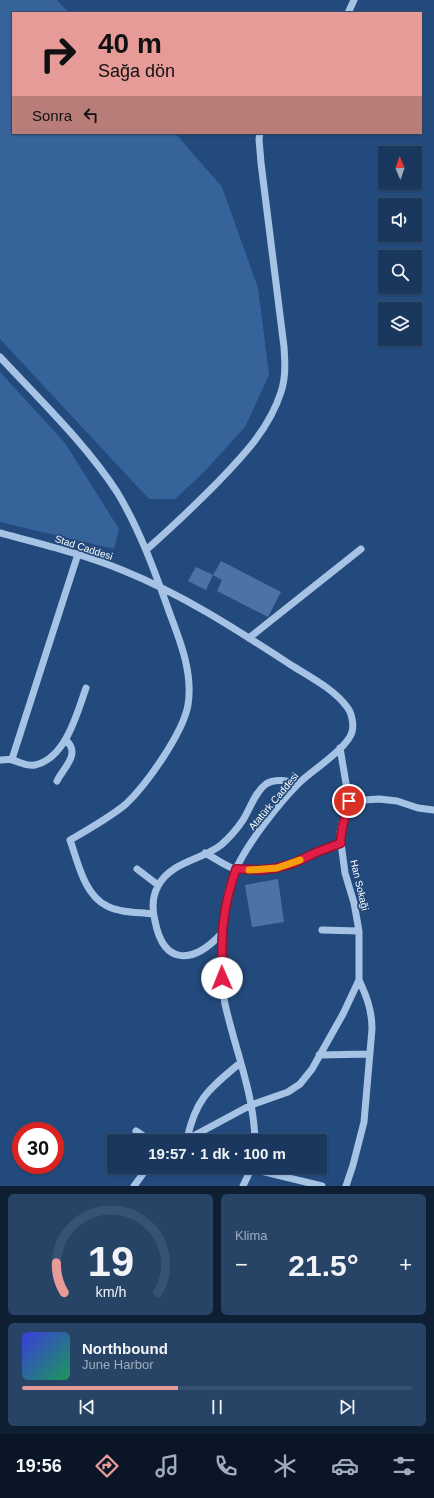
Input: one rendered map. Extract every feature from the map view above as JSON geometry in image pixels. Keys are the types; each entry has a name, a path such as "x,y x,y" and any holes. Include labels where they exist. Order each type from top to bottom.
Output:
{"street":[{"path":"348,12 354,0"},
{"path":"146,550 180,521 240,459 261,433 275,410 282,391 285,371 284,347 261,163 260,134"},
{"path":"0,357 95,463 116,492 133,521 146,550 180,640 187,667 190,688 188,706 183,723 169,749 126,803 99,823 70,840 88,888 96,899 108,907 122,911 153,914"},
{"name":"Stad Caddesi","path":"0,533 78,554 120,569 160,586"},
{"path":"249,638 361,548"},
{"path":"12,759 78,554"},
{"name":"Atatürk Caddesi","path":"160,586 249,638 321,685 338,697 349,709 353,722 352,734 340,748 298,783 269,819 236,869 227,895 221,934 224,1002 251,1105 255,1134"},
{"path":"0,760 12,759 19,764 35,765 44,762 66,740 86,688"},
{"path":"57,780 70,760 73,752 71,745 66,740"},
{"name":"Han Sokaği","path":"196,1134 251,1105 288,1092 300,1084 312,1069 319,1054 343,1014 359,980 359,930 354,903 345,873 340,832 342,822 348,813 349,801 340,748"},
{"path":"221,934 204,949 192,954 180,955 170,953 163,945 156,930 153,914 153,900 158,885 167,874 185,862 220,846 243,820 261,789 267,783 288,780 298,783"},
{"path":"349,801 379,799 397,801 418,808 434,810"},
{"path":"205,854 236,869 260,870 277,868 294,863 341,843"},
{"path":"137,869 158,885"},
{"path":"322,930 359,930"},
{"name":"Han Sokaği","path":"346,1186 364,1122 370,1054 372,1014 368,998 359,980"},
{"path":"319,1054 370,1054"},
{"path":"187,1134 196,1109 202,1098 214,1085 240,1063"},
{"path":"136,1131 140,1134"},
{"path":"134,1186 143,1174"},
{"path":"243,1186 249,1174"},
{"path":"275,1174 322,1186"}],"shaded area":[{"path":"0,0 57,0 68,12 12,12 12,134 176,134 222,187 258,288 269,375 245,427 204,472 175,499 149,499 0,339"},
{"path":"0,372 65,443 119,529 114,549 0,522"}],"building":[{"path":"221,561 281,592 268,617 217,591 222,580 213,575"},
{"path":"196,567 213,575 206,590 188,581"},
{"path":"278,879 284,922 252,927 245,885"}],"slow traffic":[{"path":"249,870 277,868 300,860"}],"route":[{"path":"222,978 221,934 227,895 236,869 260,870 277,868 294,863 341,843 340,832 342,822 348,813 349,801"}]}
